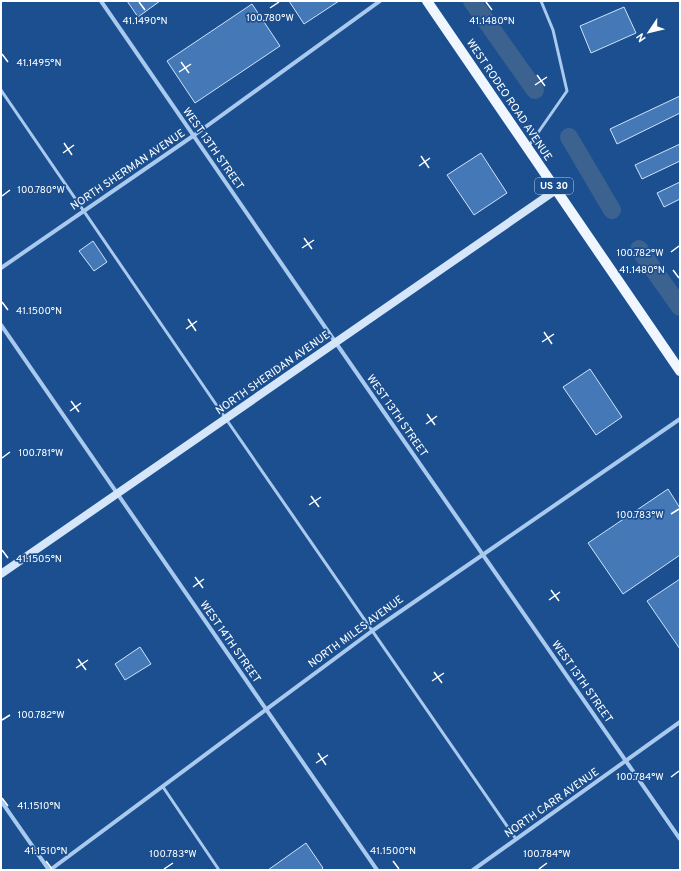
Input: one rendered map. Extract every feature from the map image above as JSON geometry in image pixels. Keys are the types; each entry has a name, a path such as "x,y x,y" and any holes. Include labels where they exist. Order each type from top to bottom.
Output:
{"main road":[{"name":"WEST RODEO ROAD AVENUE","path":"427,1 680,372"}],"street":[{"name":"WEST 13TH STREET","path":"101,1 680,840"},
{"name":"NORTH SHERMAN AVENUE","path":"1,268 193,136 380,1"},
{"name":"NORTH SHERIDAN AVENUE","path":"1,574 556,190"},
{"name":"WEST 14TH STREET","path":"1,325 377,870"},
{"name":"NORTH MILES AVENUE","path":"50,870 372,631 680,419"},
{"name":"NORTH CARR AVENUE","path":"473,870 680,722"},
{"path":"1,800 50,870"}],"lane":[{"path":"528,148 567,91 553,30 541,1"},
{"path":"1,90 83,212 516,839"},
{"path":"162,787 219,870"}],"building":[{"path":"127,1 160,1 138,17"},
{"path":"289,1 339,1 304,24"},
{"path":"252,4 280,46 195,103 167,61"},
{"path":"624,7 636,33 591,53 580,26"},
{"path":"680,96 680,113 617,144 610,129"},
{"path":"680,144 680,161 642,179 635,165"},
{"path":"481,153 507,193 474,215 447,175"},
{"path":"680,182 680,199 664,207 657,193"},
{"path":"93,241 107,262 94,271 79,251"},
{"path":"590,369 622,417 596,435 563,387"},
{"path":"668,489 680,508 680,555 623,594 588,543"},
{"path":"680,579 680,649 647,601"},
{"path":"140,647 151,664 125,680 115,664"},
{"path":"306,843 323,868 321,870 268,870"}],"waterway":[{"path":"472,1 535,90"},
{"path":"569,137 612,210"},
{"path":"639,249 680,307"}]}
